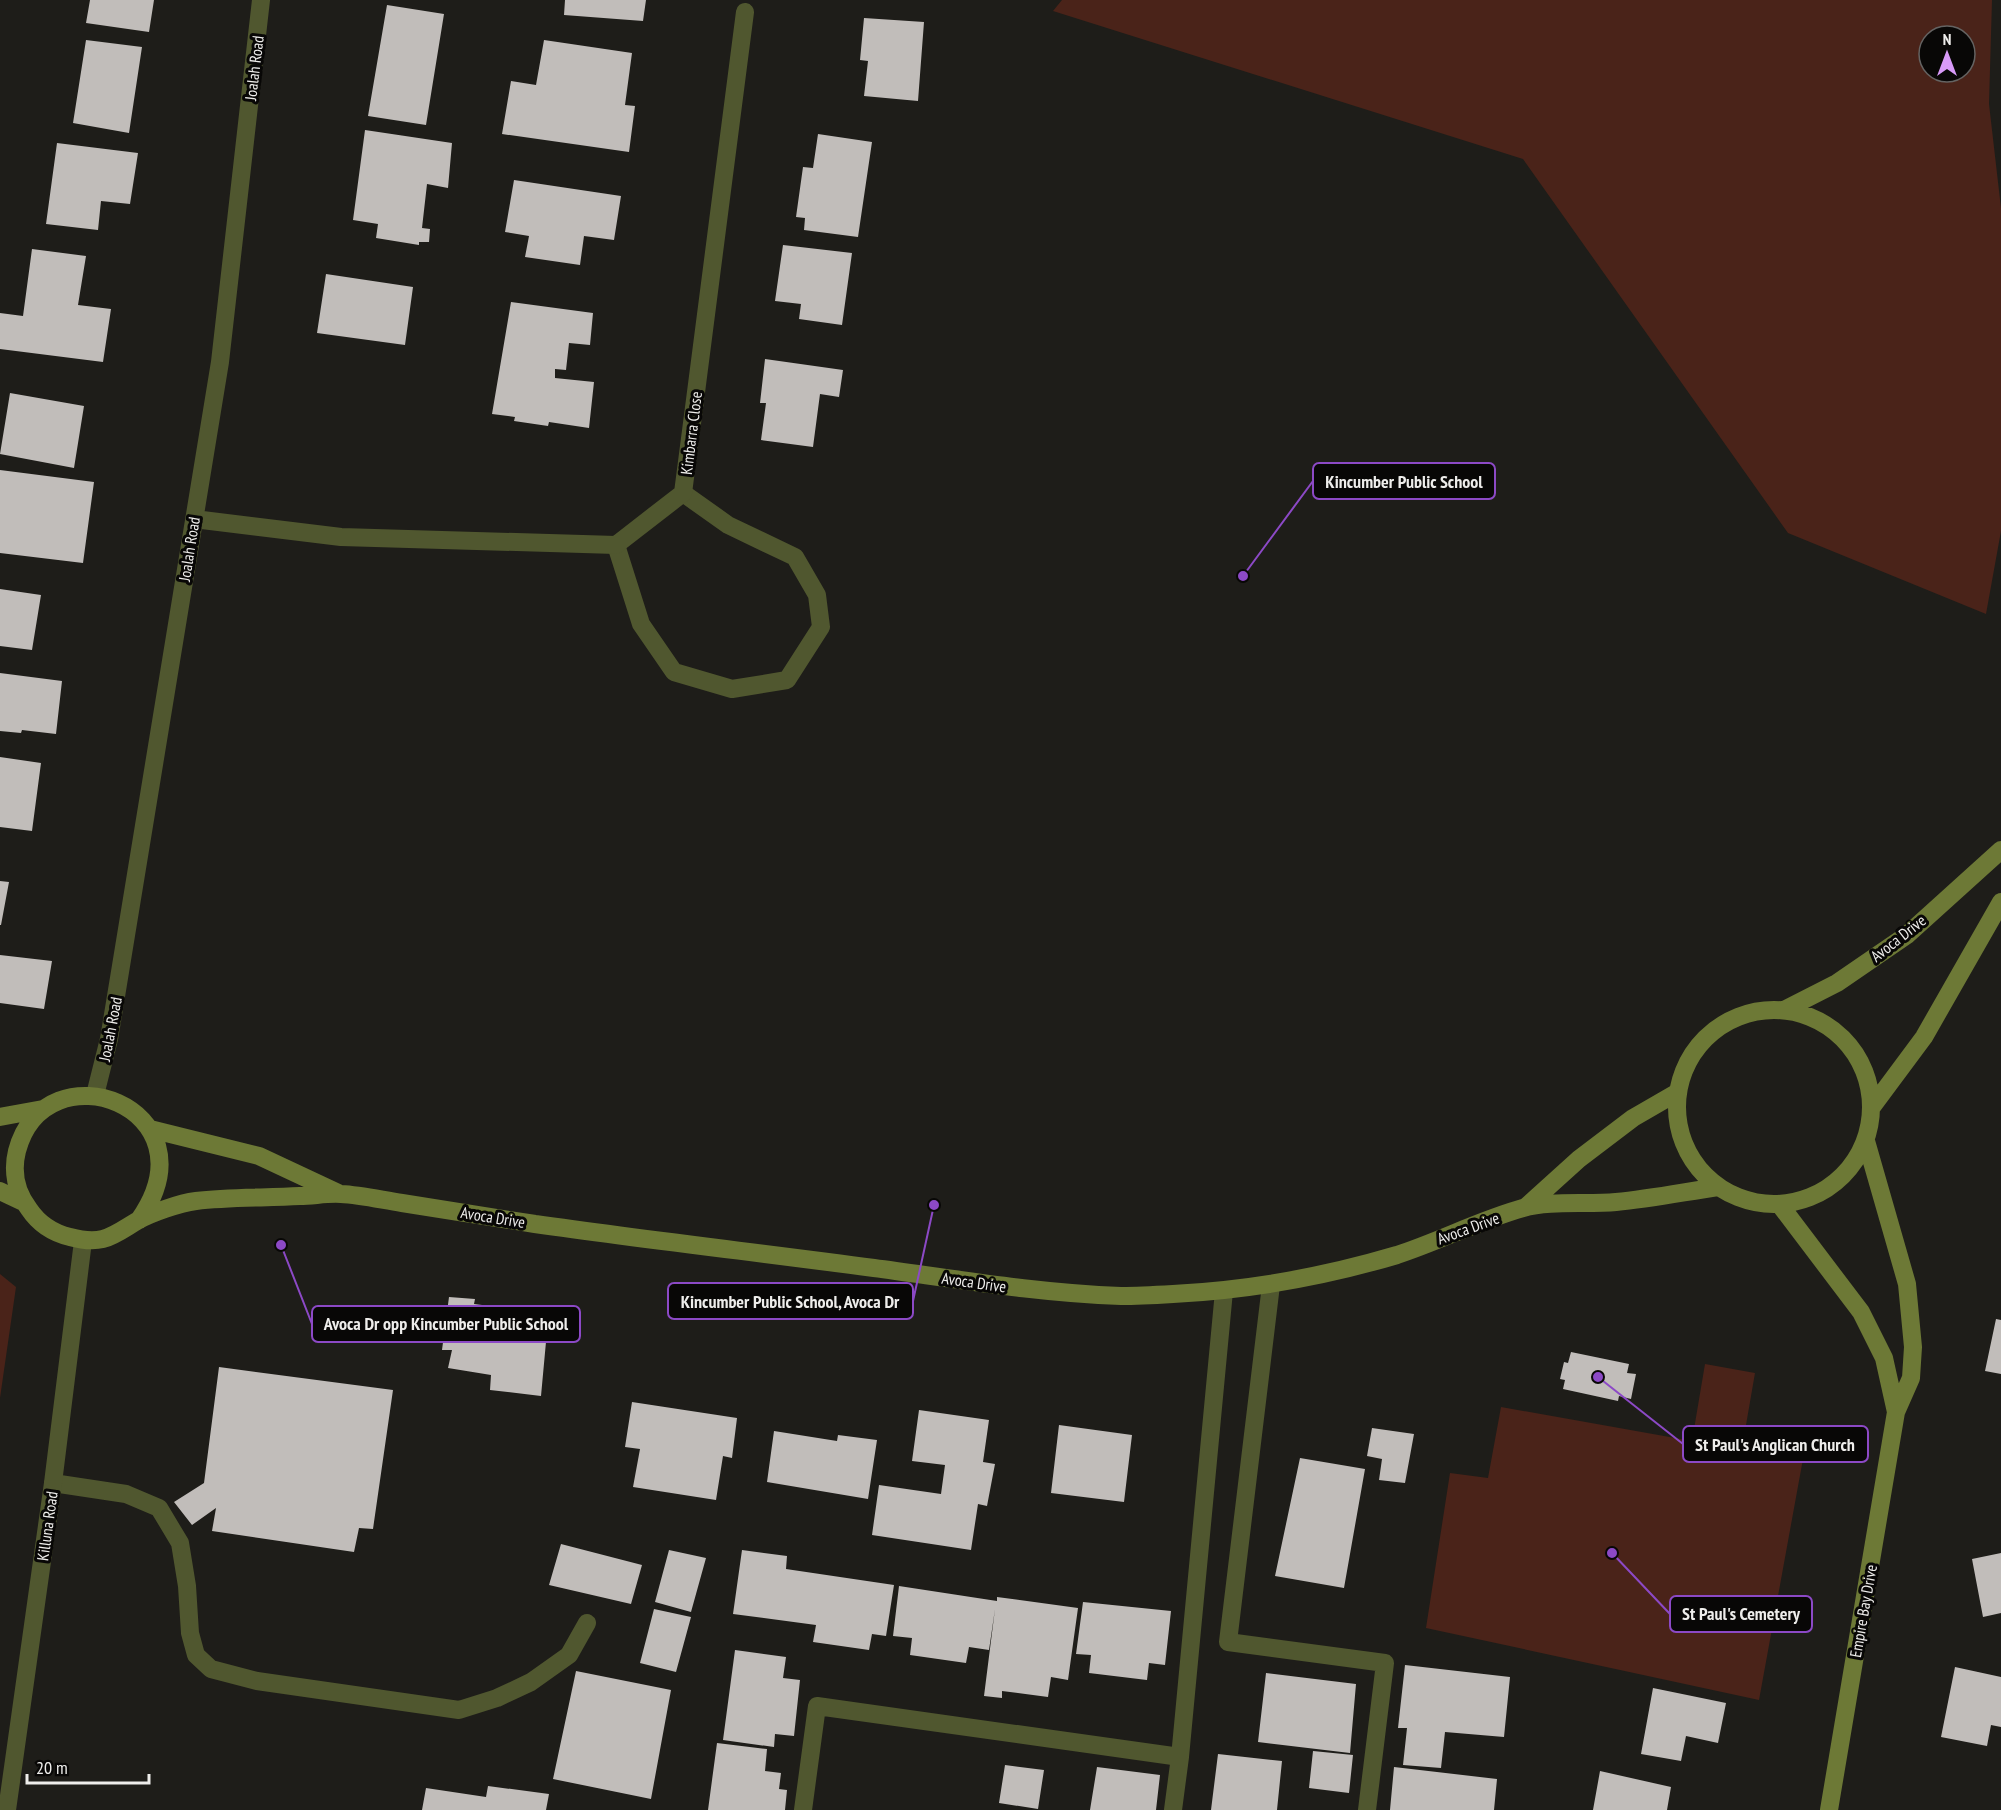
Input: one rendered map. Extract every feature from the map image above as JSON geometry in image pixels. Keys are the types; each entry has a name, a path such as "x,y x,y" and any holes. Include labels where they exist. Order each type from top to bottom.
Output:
{"main road":[{"name":"Avoca Drive","path":"1784,1010 1837,983 1907,935 2001,850"},
{"path":"1872,1107 1924,1037 2001,902"},
{"path":"1784,1010 1811,1017 1820,1022 1836,1032 1856,1053 1868,1078 1872,1107 1866,1141 1853,1166 1832,1186 1808,1199 1780,1205 1758,1203 1718,1187 1698,1168 1684,1145 1677,1119 1678,1092 1686,1064 1703,1040 1726,1022 1754,1011 1784,1010"},
{"name":"Avoca Drive","path":"1527,1206 1579,1159 1634,1118 1678,1092"},
{"name":"Avoca Drive","path":"0,1117 43,1109 77,1095 95,1095 117,1101 135,1113 150,1129 159,1152 160,1176 154,1199 140,1220"},
{"name":"Avoca Drive","path":"43,1109 28,1124 19,1143 14,1162 16,1183 23,1202 38,1222 59,1234 83,1241 104,1239 123,1232 140,1220 192,1201 341,1194 537,1224 1033,1290 1125,1296 1224,1291 1271,1285 1333,1272 1401,1254 1527,1206 1615,1202 1718,1187"},
{"name":"Avoca Drive","path":"150,1129 259,1156 341,1194"},
{"name":"Empire Bay Drive","path":"1829,1810 1896,1412 1911,1378 1913,1347 1907,1284 1866,1141"},
{"name":"Avoca Drive","path":"0,1191 23,1202"},
{"name":"Empire Bay Drive","path":"1780,1205 1861,1312 1884,1358 1896,1412"}],"street":[{"name":"Joalah Road","path":"95,1095 109,1039 220,362 261,0"},
{"name":"Kimbarra Close","path":"616,545 683,493 745,12"},
{"path":"194,519 341,537 616,545 641,624 675,672 732,689 787,680 821,627 817,595 795,557 728,525 683,493"},
{"name":"Killuna Road","path":"7,1810 53,1483 83,1241"},
{"path":"1271,1285 1228,1642 1385,1663 1367,1810"},
{"path":"1173,1810 1224,1291"},
{"path":"53,1483 126,1494 159,1508 180,1543 187,1586 190,1633 196,1655 211,1669 257,1681 459,1710 497,1698 531,1682 568,1654 587,1623"},
{"path":"803,1810 817,1706 1180,1757"}],"shaded area":[{"path":"1062,0 1992,0 1989,104 2001,208 2001,531 1986,614 1788,533 1523,159 1053,11"},
{"path":"0,1274 16,1287 0,1398"},
{"path":"1705,1364 1755,1373 1746,1425 1807,1437 1759,1700 1426,1628 1450,1473 1488,1478 1501,1407 1692,1441"}],"building":[{"path":"90,0 154,0 149,32 86,23"},
{"path":"565,0 646,0 643,21 564,15"},
{"path":"387,5 444,14 426,125 368,116"},
{"path":"864,18 924,22 918,101 864,96 868,61 860,60"},
{"path":"86,40 142,47 129,133 73,123"},
{"path":"544,40 632,53 625,105 635,106 629,152 502,134 511,81 536,85"},
{"path":"365,130 452,143 448,188 427,184 422,228 430,229 429,242 419,242 419,245 376,238 378,224 353,220"},
{"path":"818,134 872,142 858,237 804,230 805,218 796,217 803,167 813,168"},
{"path":"57,143 138,153 130,204 101,201 98,230 46,224"},
{"path":"514,180 621,196 614,240 584,236 580,265 525,257 529,236 505,232"},
{"path":"783,245 852,253 842,325 799,319 801,304 775,301"},
{"path":"32,249 86,256 78,305 111,309 103,362 0,349 0,313 23,316"},
{"path":"326,274 413,287 405,345 317,333"},
{"path":"511,302 593,313 590,345 569,343 566,370 555,369 555,378 594,382 589,428 549,422 548,426 514,421 515,417 492,414"},
{"path":"765,359 843,370 839,397 820,394 813,447 761,440 766,403 760,403"},
{"path":"10,393 84,406 74,468 0,454"},
{"path":"0,470 94,482 83,563 0,553"},
{"path":"0,589 41,595 32,650 0,646"},
{"path":"0,673 62,681 56,734 22,730 21,733 0,731"},
{"path":"0,757 41,763 32,831 0,827"},
{"path":"0,881 9,882 1,925 0,925"},
{"path":"0,955 52,961 44,1009 0,1003"},
{"path":"449,1297 475,1299 474,1304 482,1305 480,1322 547,1331 541,1396 490,1390 491,1375 448,1368 452,1350 442,1350"},
{"path":"1996,1319 2001,1320 2001,1374 1985,1371"},
{"path":"1571,1352 1629,1364 1627,1373 1636,1374 1631,1399 1619,1396 1618,1401 1563,1389 1565,1380 1560,1379 1564,1362 1568,1363"},
{"path":"219,1367 393,1390 373,1529 359,1528 354,1552 212,1531 216,1508 192,1525 174,1502 204,1483"},
{"path":"632,1402 737,1418 732,1458 723,1456 716,1500 633,1487 640,1449 625,1447"},
{"path":"919,1410 989,1420 983,1462 995,1464 987,1506 978,1504 971,1550 872,1535 879,1485 941,1494 945,1465 912,1461"},
{"path":"1059,1425 1132,1435 1124,1502 1051,1493"},
{"path":"1372,1428 1414,1434 1405,1483 1379,1480 1382,1459 1367,1456"},
{"path":"774,1431 837,1441 838,1435 877,1440 868,1499 767,1482"},
{"path":"1300,1458 1365,1469 1344,1588 1275,1576"},
{"path":"561,1544 642,1565 631,1604 549,1585"},
{"path":"669,1550 706,1558 691,1612 655,1602"},
{"path":"742,1550 787,1556 786,1569 894,1585 886,1636 872,1634 869,1650 813,1642 816,1625 733,1614"},
{"path":"2001,1553 2001,1613 1983,1617 1972,1559"},
{"path":"899,1586 997,1601 997,1597 1078,1608 1068,1680 1051,1677 1048,1697 1002,1691 1002,1698 984,1696 995,1609 989,1650 969,1647 966,1663 910,1655 912,1638 893,1636"},
{"path":"1083,1602 1171,1611 1165,1665 1149,1663 1147,1680 1089,1673 1091,1655 1076,1654"},
{"path":"654,1609 691,1617 676,1672 640,1663"},
{"path":"735,1650 786,1657 783,1678 800,1680 794,1736 775,1734 774,1747 723,1740"},
{"path":"1405,1665 1510,1677 1504,1737 1445,1732 1441,1768 1403,1765 1407,1728 1398,1728"},
{"path":"1955,1667 2001,1677 2001,1727 1991,1725 1987,1746 1941,1737"},
{"path":"576,1671 671,1690 651,1799 553,1779"},
{"path":"1266,1673 1356,1684 1350,1753 1258,1742"},
{"path":"1653,1688 1726,1703 1718,1743 1686,1736 1681,1761 1641,1754"},
{"path":"717,1743 767,1749 765,1771 781,1773 779,1789 787,1790 785,1810 708,1810"},
{"path":"1313,1751 1353,1755 1349,1793 1309,1788"},
{"path":"1218,1754 1282,1761 1277,1810 1211,1810"},
{"path":"1005,1765 1044,1770 1038,1809 999,1803"},
{"path":"1097,1767 1160,1775 1156,1810 1090,1810"},
{"path":"1394,1767 1497,1779 1494,1810 1390,1810"},
{"path":"1600,1771 1671,1787 1667,1810 1593,1810"},
{"path":"488,1786 549,1794 546,1810 422,1810 426,1788 486,1797"}],"place":[{"name":"Kincumber Public School","path":"1243,576"},
{"name":"Kincumber Public School, Avoca Dr","path":"934,1205"},
{"name":"Avoca Dr opp Kincumber Public School","path":"281,1245"},
{"name":"St Paul's Anglican Church","path":"1598,1377"},
{"name":"St Paul's Cemetery","path":"1612,1553"}]}
